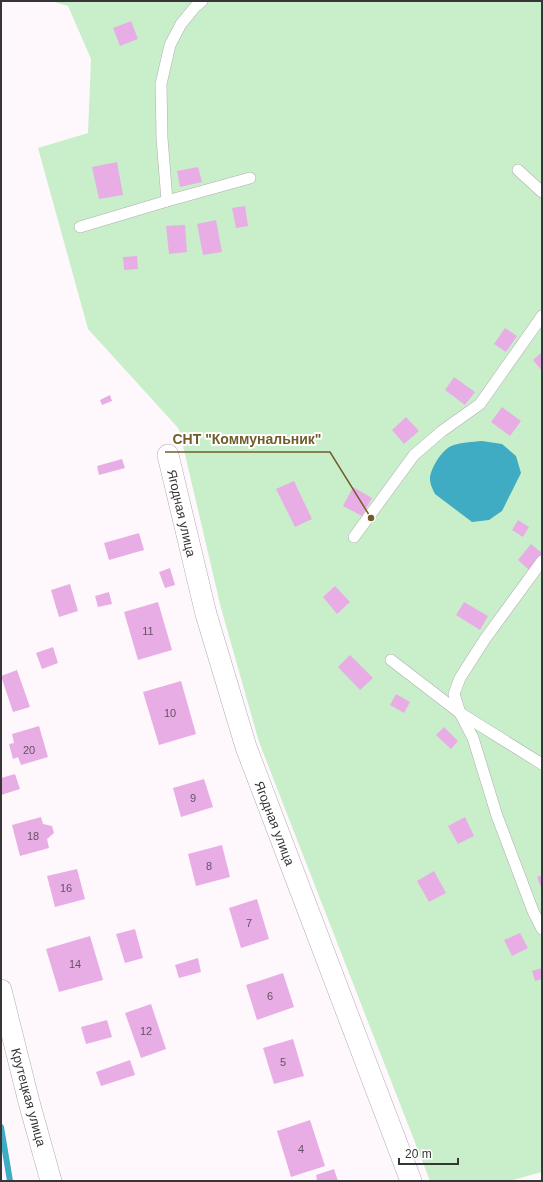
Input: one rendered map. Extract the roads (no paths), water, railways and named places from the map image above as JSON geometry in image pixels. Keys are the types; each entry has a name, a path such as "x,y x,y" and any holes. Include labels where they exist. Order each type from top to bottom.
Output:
{"street":[{"name":"Ягодная улица","path":"168,455 206,614 246,747 411,1181"},
{"name":"Крутецкая улица","path":"1,990 29,1102 52,1181"}],"lane":[{"path":"167,201 162,138 161,84 170,45 180,24 202,1"},
{"path":"518,170 542,192"},
{"path":"80,227 250,178"},
{"path":"354,537 414,455 442,431 480,404 542,316"},
{"path":"542,561 485,639 460,678 454,694 460,713 473,738 496,816 533,911 542,929"},
{"path":"391,660 460,713 542,764"}],"water":[{"path":"482,441 502,444 516,456 521,473 502,511 489,520 472,522 435,494 430,479 434,465 448,448 466,442"}],"waterway":[{"path":"1,1127 10,1181"}],"place":[{"name":"СНТ \"Коммунальник\"","path":"371,518"}]}
